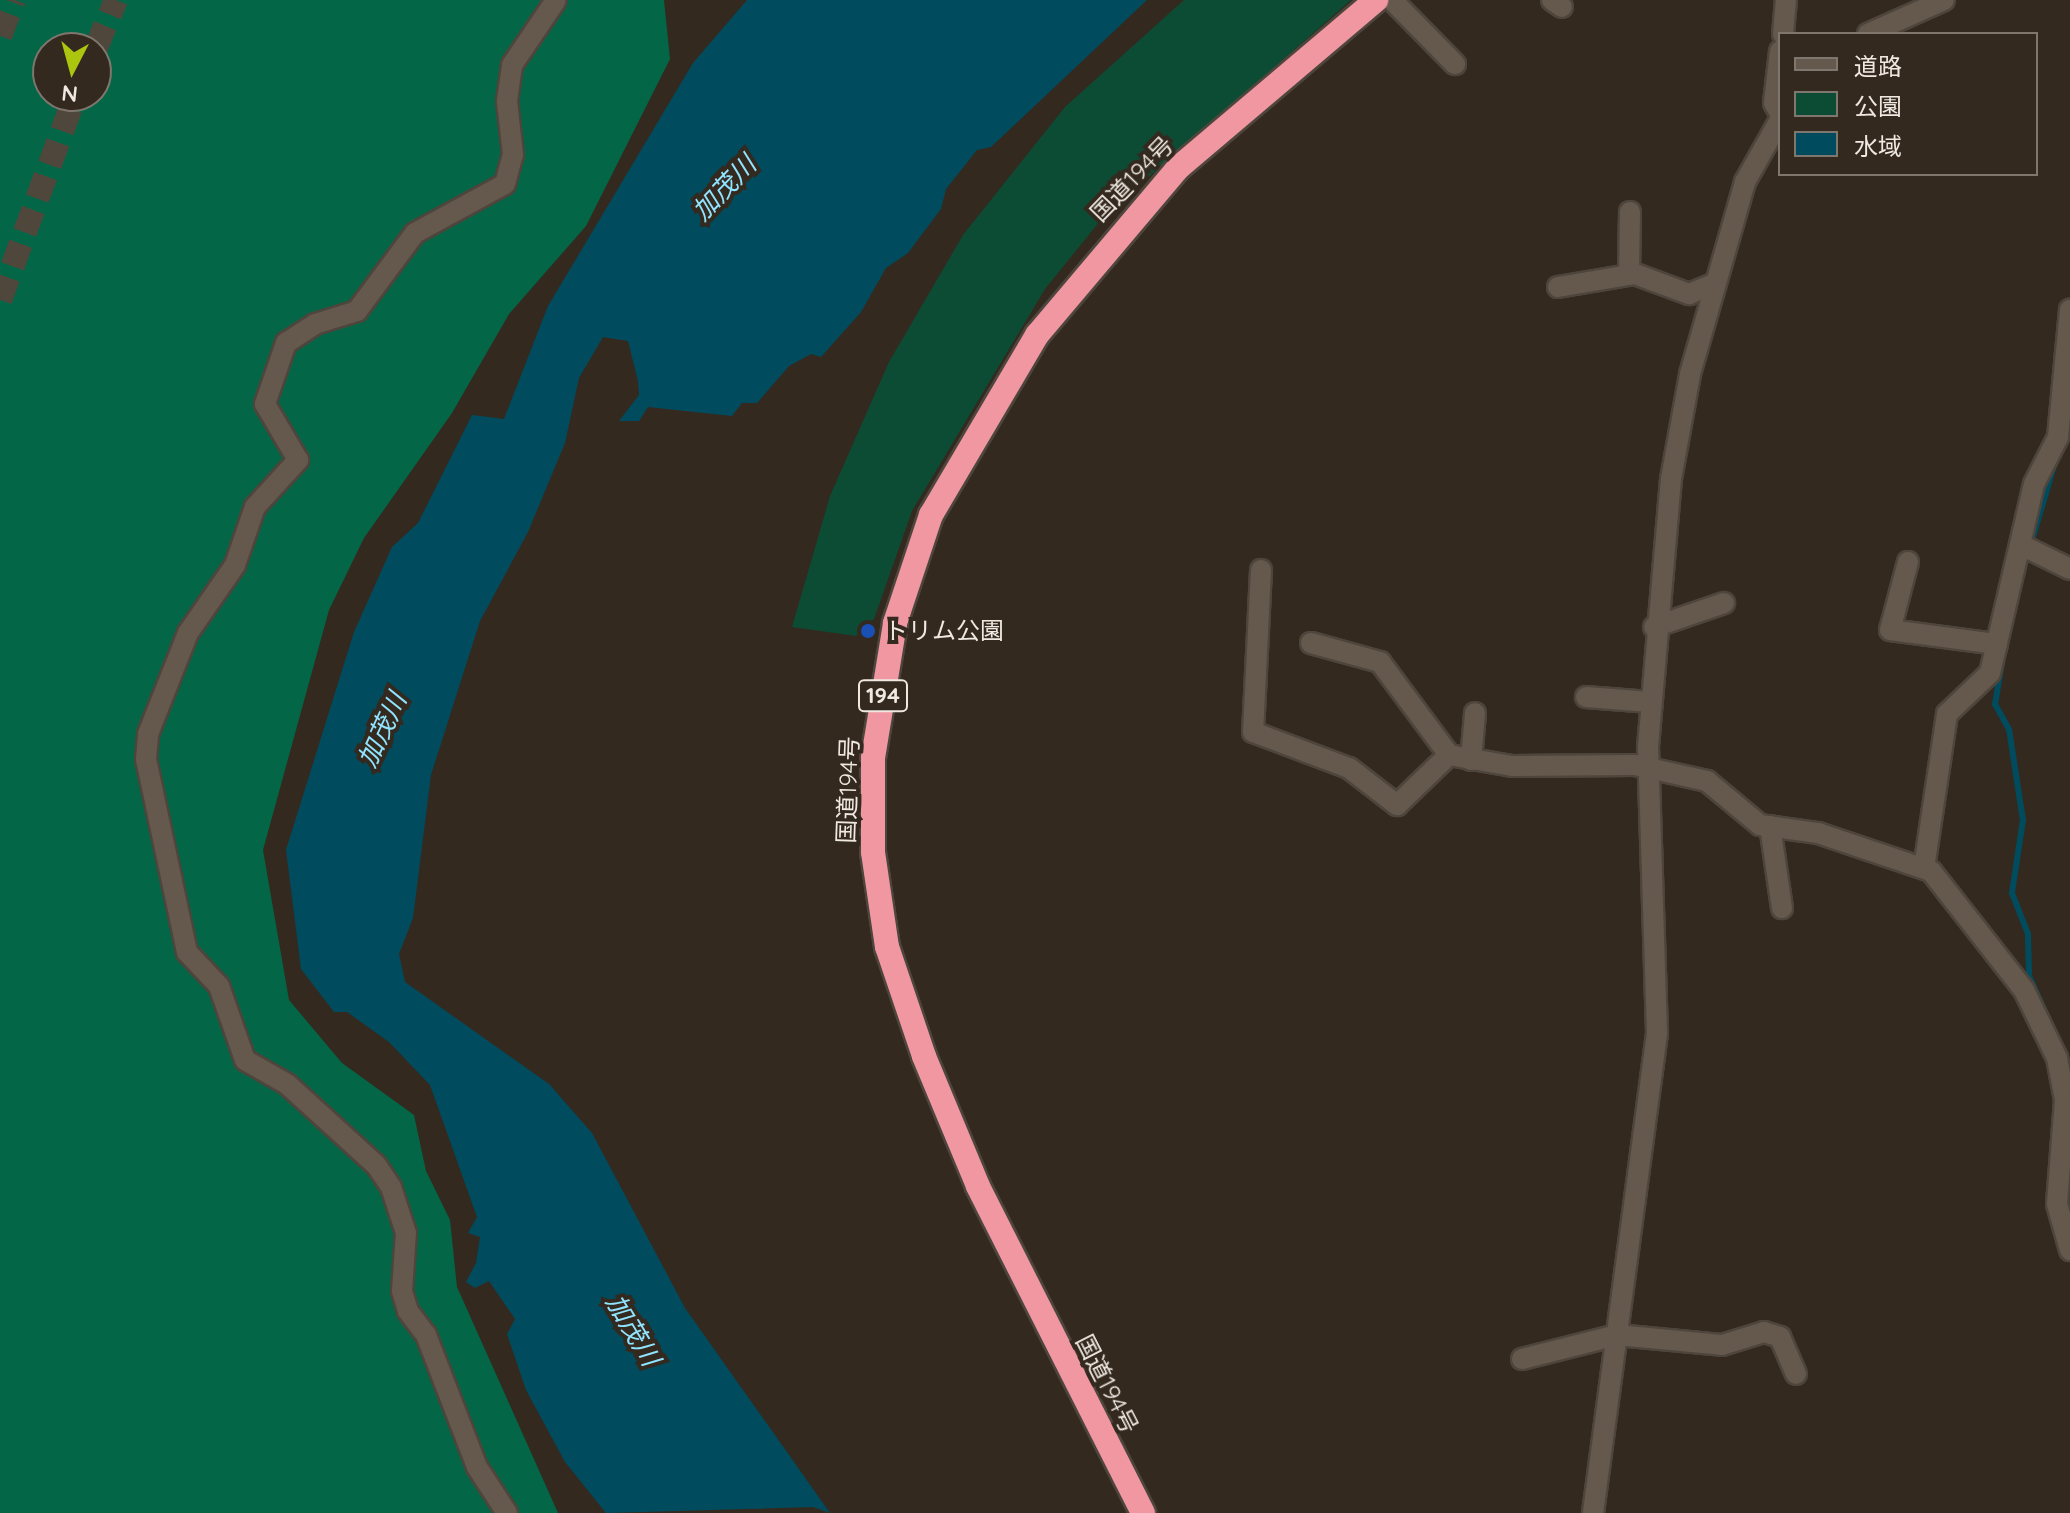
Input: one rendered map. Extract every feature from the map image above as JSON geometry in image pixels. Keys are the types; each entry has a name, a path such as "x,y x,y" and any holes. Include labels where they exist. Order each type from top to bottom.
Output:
{"highway":[{"name":"国道194号","path":"1143,1513 978,1186 924,1056 887,947 873,852 873,758 895,623 931,515 1037,335 1178,168 1376,0"}],"street":[{"path":"507,1513 477,1467 426,1335 408,1311 402,1291 406,1233 391,1187 376,1165 287,1084 245,1060 233,1043 232,1009 187,952 146,759 148,734 188,633 235,565 255,507 298,460 265,404 286,343 315,324 357,311 415,233 505,184 513,155 507,101 512,65 556,0"},
{"path":"1392,0 1455,64"},
{"path":"1783,32 1786,0"},
{"path":"1872,32 1944,0"},
{"path":"1593,1513 1657,1033 1650,702 1654,627 1681,419 1745,182 1778,124"},
{"path":"1629,275 1630,212"},
{"path":"1558,287 1629,275 1689,294 1716,283"},
{"path":"1924,868 1947,714 1990,673 2023,546 2034,484 2061,448 2069,317"},
{"path":"2023,546 2070,569"},
{"path":"1908,562 1890,630 1997,644"},
{"path":"1261,570 1253,732 1349,768 1397,805 1449,755"},
{"path":"1654,627 1724,603"},
{"path":"1311,643 1380,662 1449,755 1471,760 1649,767 1707,781 1744,815 1770,826 1818,833 1924,868 1997,951 2057,1058 2065,1100 2057,1204 2070,1250"},
{"path":"1586,697 1650,702"},
{"path":"1471,760 1475,713"},
{"path":"1770,826 1782,908"},
{"path":"1522,1359 1617,1335 1722,1345 1774,1334 1796,1374"}],"green space":[{"path":"0,0 664,0 670,59 586,226 509,314 452,413 364,538 329,610 263,850 289,1000 342,1063 414,1115 426,1171 450,1220 457,1287 558,1513 0,1513"},
{"path":"1184,0 1351,0 1104,216 1045,289 912,511 874,619 856,636 792,627 830,496 889,362 963,235 1065,107"}],"water":[{"name":"加茂川","path":"747,0 1147,0 991,147 977,150 946,189 941,209 908,253 886,268 861,312 821,357 811,354 789,366 757,403 742,403 732,416 648,407 639,421 619,421 639,395 638,381 628,341 603,337 579,378 565,443 528,532 480,621 431,775 413,918 399,954 405,982 549,1084 592,1133 685,1308 830,1513 813,1507 606,1513 565,1462 526,1390 507,1334 515,1319 489,1281 475,1288 466,1282 476,1263 480,1237 468,1233 477,1217 430,1085 389,1042 347,1012 334,1012 301,969 286,850 354,632 392,547 418,523 472,415 504,419 548,306 693,63"}],"waterway":[{"path":"2066,441 2070,426"},
{"path":"2030,547 2054,466"},
{"path":"2002,663 1995,704 2009,729 2023,820 2012,893 2028,934 2029,976 2070,1067"},
{"path":"2069,1215 2070,1187"}],"tunnel":[{"path":"0,36 14,0"},
{"path":"103,32 116,0"},
{"path":"0,300 69,112"}],"place":[{"name":"トリム公園","path":"868,631"}]}
